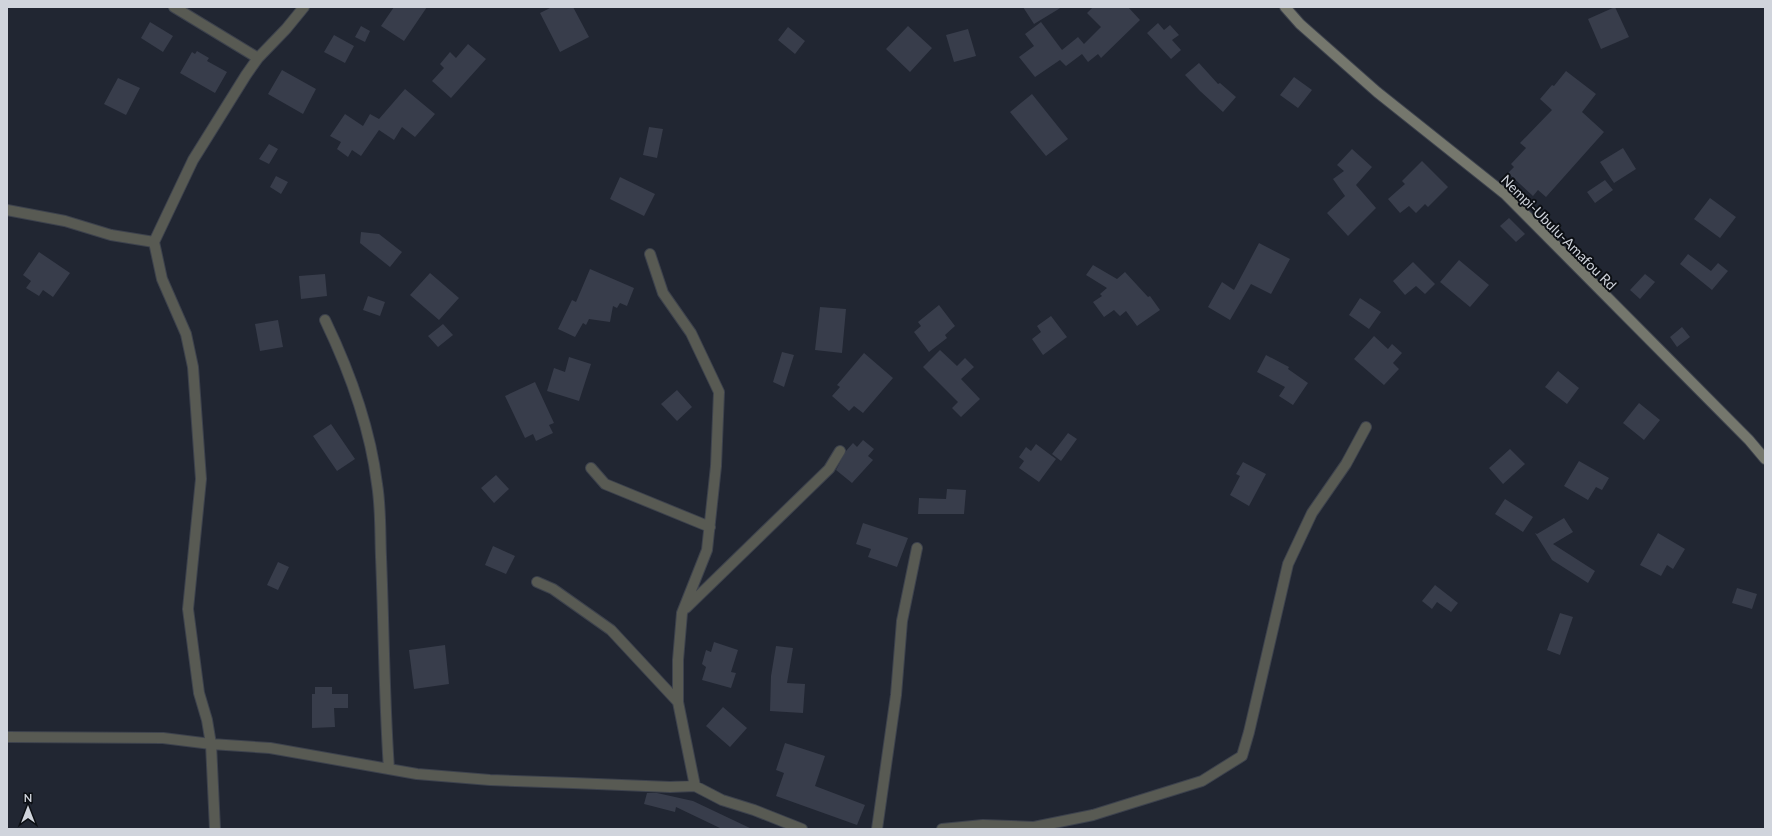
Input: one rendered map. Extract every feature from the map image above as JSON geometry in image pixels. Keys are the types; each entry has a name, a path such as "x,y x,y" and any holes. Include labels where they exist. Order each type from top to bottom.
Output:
{"street":[{"path":"174,7 258,58"},
{"path":"215,829 211,744 207,720 199,693 188,609 201,479 193,367 186,334 162,279 154,242 193,160 258,58 286,29 304,7"},
{"name":"Nempi-Ubulu-Amafou Rd","path":"1285,7 1300,24 1377,92 1505,194 1749,440 1765,459"},
{"path":"7,210 65,221 111,235 154,242"},
{"path":"650,254 664,293 691,333 719,392 716,466 708,550 682,612 678,660 678,702 695,786"},
{"path":"325,320 341,354 366,425 378,485 385,710 389,769"},
{"path":"942,829 983,825 1034,827 1093,815 1202,781 1242,756 1249,732 1288,564 1312,513 1346,464 1366,427"},
{"path":"682,612 829,469 840,451"},
{"path":"590,468 605,484 710,527"},
{"path":"877,829 896,695 902,620 917,548"},
{"path":"537,582 553,589 611,630 678,702"},
{"path":"7,737 163,738 211,744 270,748 418,774 490,780 695,786 722,800 754,810 802,829"}],"building":[{"path":"394,7 427,7 404,41 381,26"},
{"path":"552,7 573,7 589,37 560,52 540,13"},
{"path":"1023,7 1062,7 1034,24"},
{"path":"1093,7 1128,7 1140,20 1101,58 1098,54 1088,62 1082,54 1066,66 1060,60 1035,77 1019,57 1034,46 1025,34 1041,22 1062,50 1078,37 1084,44 1101,27 1087,13"},
{"path":"1615,7 1629,37 1601,49 1588,19"},
{"path":"150,22 173,36 163,52 141,38"},
{"path":"1158,23 1164,30 1170,25 1179,35 1172,40 1181,50 1171,59 1147,33"},
{"path":"361,26 370,31 365,42 355,37"},
{"path":"908,26 932,48 910,72 886,49"},
{"path":"788,27 805,41 795,54 778,40"},
{"path":"968,29 976,56 954,62 946,35"},
{"path":"334,35 354,46 345,63 324,52"},
{"path":"468,44 486,59 451,98 432,81 444,68 440,64 450,52 456,58"},
{"path":"197,51 209,58 207,61 227,72 215,93 180,73 192,52 195,54"},
{"path":"1199,63 1218,84 1220,83 1236,97 1223,112 1185,75"},
{"path":"282,70 316,89 303,114 268,94"},
{"path":"1566,71 1596,94 1582,112 1604,132 1546,197 1538,190 1533,196 1508,173 1514,167 1511,164 1526,148 1520,143 1552,110 1540,99 1552,85 1554,86"},
{"path":"1294,77 1312,90 1298,108 1280,95"},
{"path":"118,78 140,88 126,115 104,104"},
{"path":"405,89 435,114 415,137 402,127 394,140 379,130 361,156 352,150 348,157 337,149 341,142 330,136 345,114 363,126 370,114 379,119"},
{"path":"1032,94 1068,139 1046,156 1010,112"},
{"path":"649,127 663,129 657,158 643,155"},
{"path":"269,144 278,149 269,164 259,159"},
{"path":"1623,148 1636,169 1614,183 1600,162"},
{"path":"1352,149 1372,167 1356,185 1376,208 1348,236 1327,213 1345,196 1333,179 1344,171 1337,165"},
{"path":"1422,161 1448,187 1428,207 1425,204 1416,213 1409,206 1400,213 1388,199 1405,184 1402,181"},
{"path":"276,176 288,182 281,194 270,187"},
{"path":"620,177 655,194 644,216 610,199"},
{"path":"1605,180 1613,190 1595,203 1587,192"},
{"path":"1710,198 1736,217 1720,238 1694,219"},
{"path":"1509,218 1525,234 1516,242 1500,226"},
{"path":"361,232 379,234 402,252 390,267 360,243"},
{"path":"1259,243 1290,259 1271,294 1251,284 1230,320 1208,307 1222,282 1234,290"},
{"path":"39,252 70,273 53,297 43,290 39,296 26,288 31,281 23,275"},
{"path":"1688,254 1711,271 1718,263 1728,271 1712,290 1680,264"},
{"path":"1459,260 1489,285 1470,307 1440,282"},
{"path":"1413,262 1435,284 1425,294 1416,286 1405,295 1393,281"},
{"path":"1093,265 1117,279 1125,272 1148,297 1150,296 1160,310 1137,326 1126,311 1120,316 1114,310 1104,317 1093,302 1102,296 1100,294 1107,288 1086,275"},
{"path":"590,269 634,288 627,306 620,303 617,308 613,306 610,322 589,319 586,325 583,323 575,337 558,329 572,300 576,302"},
{"path":"430,273 459,298 439,320 410,295"},
{"path":"325,274 327,296 301,299 299,276"},
{"path":"1645,274 1655,282 1640,299 1630,290"},
{"path":"368,296 385,302 380,316 363,310"},
{"path":"1360,298 1381,312 1369,329 1349,315"},
{"path":"939,305 955,326 945,335 947,338 929,352 914,332 921,326 918,322"},
{"path":"820,307 846,309 842,353 815,350"},
{"path":"1051,316 1067,337 1043,355 1032,339 1041,332 1037,326"},
{"path":"278,320 283,347 260,351 255,324"},
{"path":"443,324 453,335 438,347 428,336"},
{"path":"1682,327 1690,337 1677,347 1670,337"},
{"path":"1374,336 1388,349 1392,344 1402,353 1393,363 1399,369 1384,385 1354,359"},
{"path":"940,350 957,366 965,358 974,367 961,379 980,399 961,417 952,408 958,402 923,367"},
{"path":"782,352 794,355 784,387 773,382"},
{"path":"864,353 893,378 863,413 854,406 849,411 832,396 840,387 837,385"},
{"path":"1266,355 1289,367 1288,369 1308,383 1293,405 1279,396 1285,387 1257,372"},
{"path":"569,357 591,364 579,401 547,391 554,368 565,372"},
{"path":"1558,371 1579,388 1567,404 1545,387"},
{"path":"535,382 554,423 549,425 553,433 536,441 533,434 525,438 505,396"},
{"path":"677,390 692,407 677,421 661,404"},
{"path":"1639,403 1660,420 1644,440 1623,423"},
{"path":"331,424 355,459 337,471 313,436"},
{"path":"1068,433 1077,439 1061,461 1052,454"},
{"path":"863,440 874,449 868,456 873,460 852,483 836,470 846,451 853,443 857,447"},
{"path":"1036,444 1056,459 1039,482 1019,468 1024,461 1019,457 1026,447 1031,451"},
{"path":"1510,449 1525,464 1503,484 1489,468"},
{"path":"1579,461 1609,478 1602,490 1596,487 1588,500 1564,486"},
{"path":"1243,462 1266,474 1249,506 1230,495 1240,476 1236,474"},
{"path":"496,475 509,489 494,503 481,488"},
{"path":"947,489 966,490 964,514 918,514 919,498 946,499"},
{"path":"1505,499 1533,517 1523,532 1495,514"},
{"path":"1564,518 1573,532 1553,544 1595,571 1588,583 1552,560 1535,533 1537,534"},
{"path":"863,523 908,538 897,567 868,557 871,549 856,544"},
{"path":"1658,533 1685,549 1673,569 1667,565 1661,576 1640,565"},
{"path":"493,546 515,556 506,574 485,565"},
{"path":"278,562 289,567 278,590 267,585"},
{"path":"1435,585 1458,603 1451,612 1437,602 1432,609 1422,601"},
{"path":"1737,588 1757,594 1752,609 1732,603"},
{"path":"1560,613 1573,617 1560,655 1547,650"},
{"path":"714,642 738,650 731,672 736,673 731,688 702,680 706,667 702,664 706,650 711,652"},
{"path":"445,645 449,684 414,689 409,650"},
{"path":"776,646 793,648 787,683 805,684 803,713 770,711 771,676"},
{"path":"315,687 332,687 332,694 348,694 348,708 334,708 335,727 312,728 312,694 315,694"},
{"path":"723,707 747,728 730,747 706,726"},
{"path":"785,743 825,756 815,786 865,805 857,825 776,796 784,773 776,770"},
{"path":"647,793 657,793 693,801 752,829 722,829 676,807 675,812 644,804"}]}
